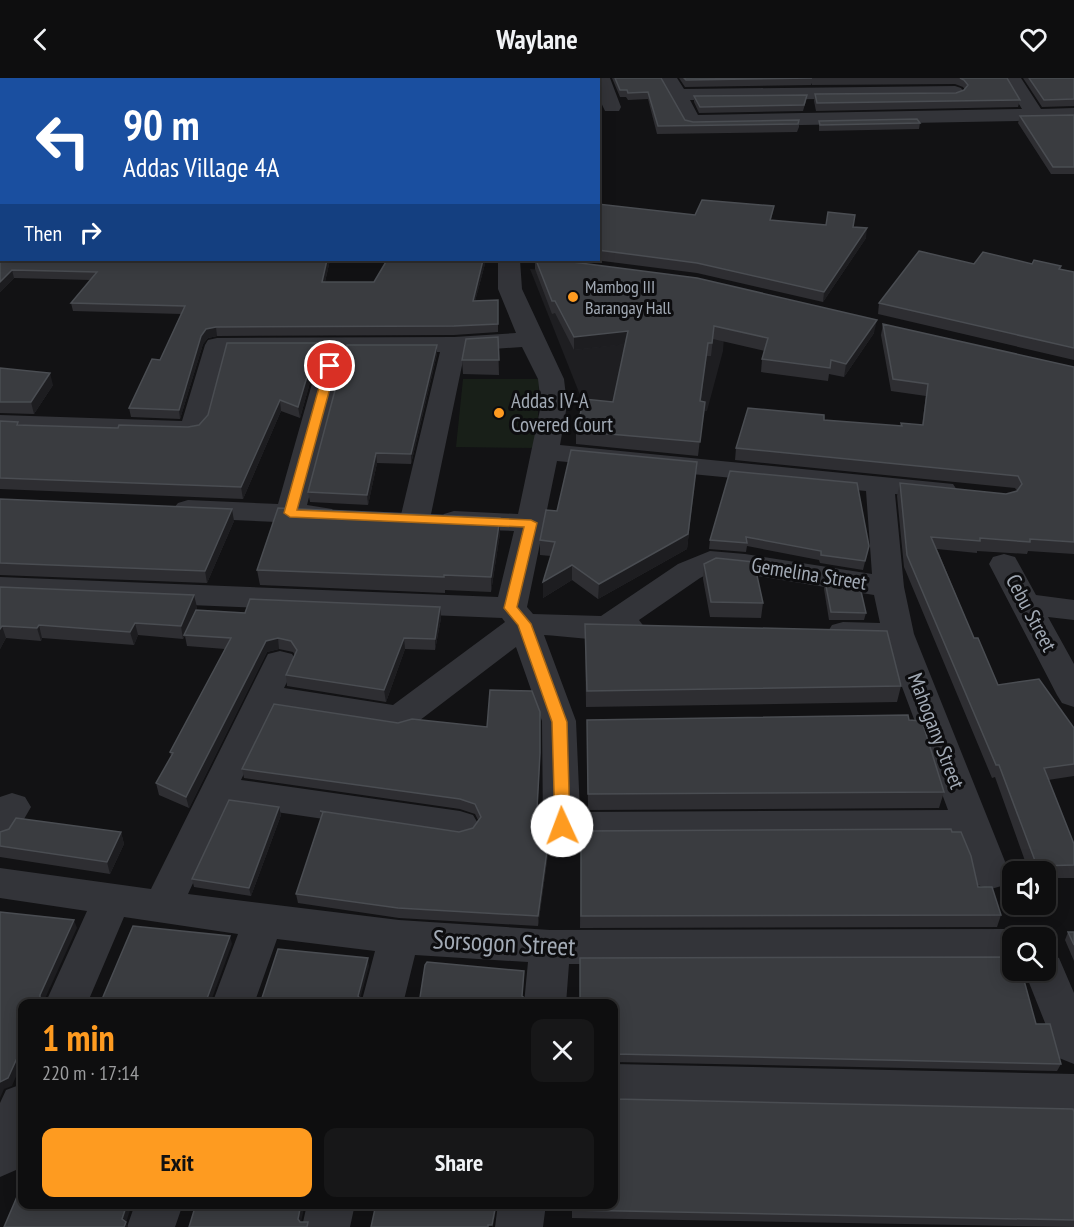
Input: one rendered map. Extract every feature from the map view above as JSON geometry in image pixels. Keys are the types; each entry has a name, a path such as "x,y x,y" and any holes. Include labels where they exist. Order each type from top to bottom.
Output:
{"street":[{"path":"601,78 612,107"},
{"path":"668,78 692,121 1074,114"},
{"path":"1012,78 1035,115"},
{"path":"678,95 952,85 972,116"},
{"path":"509,261 510,289 551,379 554,405 531,523 517,616 559,722 562,826 972,825"},
{"path":"0,423 190,429 194,426 218,345 454,344 531,339"},
{"path":"290,513 336,344"},
{"path":"454,344 404,518 531,523"},
{"path":"545,452 969,492"},
{"name":"Mahogany Street","path":"880,484 888,587 898,634 991,874"},
{"path":"162,508 347,516"},
{"name":"Gemelina Street","path":"606,628 689,571 710,561 745,564 888,587"},
{"name":"Cebu Street","path":"1004,564 1074,695"},
{"path":"0,587 517,616 606,628 653,629"},
{"path":"1026,604 1074,610"},
{"path":"263,698 399,718 517,616"},
{"path":"816,632 898,634"},
{"path":"162,907 280,662"},
{"path":"894,717 930,716"},
{"path":"559,722 595,721"},
{"path":"217,790 460,825"},
{"name":"Sorsogon Street","path":"0,883 263,921 399,937 550,947 1002,946"},
{"path":"68,999 112,899"},
{"path":"235,999 263,921"},
{"path":"383,999 399,937"},
{"path":"545,999 550,947"},
{"path":"1048,981 1074,1045"},
{"path":"618,1084 1074,1094"},
{"path":"0,1155 18,1113"},
{"path":"151,1227 157,1209"},
{"path":"326,1227 330,1209"},
{"path":"519,1227 521,1209"}],"shaded area":[{"path":"530,269 584,272 727,294 723,351 707,411 670,414 584,405"},
{"name":"Addas IV-A Covered Court","path":"463,379 539,379 537,448 456,447"}],"building":[{"path":"615,78 661,78 685,120 693,122 799,120 798,124 658,126 648,92 628,93 627,90 620,90"},
{"path":"684,78 812,78 686,80"},
{"path":"960,78 1007,78 1020,100 817,103 815,94 956,93 964,90 968,85"},
{"path":"1029,78 1074,78 1074,99 1044,100"},
{"path":"807,95 804,105 700,107 694,96"},
{"path":"1074,115 1074,167 1053,167 1020,116"},
{"path":"917,119 920,123 820,125 819,121"},
{"path":"702,200 774,206 770,220 826,225 828,212 855,215 853,227 867,228 824,292 697,263 600,250 600,204 695,215"},
{"path":"919,251 974,264 983,252 1032,264 1034,260 1061,266 1059,269 1074,272 1074,348 879,303"},
{"path":"0,261 327,261 322,282 374,282 386,261 483,261 473,301 498,300 498,324 216,327 206,329 201,336 179,410 129,408 152,359 160,360 185,306 71,303 97,272 12,270 0,282"},
{"path":"536,261 565,261 697,278 877,320 846,364 831,360 830,368 762,359 768,338 714,326 712,343 708,343 700,401 705,402 700,442 576,431 584,399 613,402 628,331 574,337 555,301 552,301"},
{"path":"883,324 1074,367 1074,542 1030,539 1030,542 980,538 980,541 931,537 974,638 978,638 998,685 1039,679 1074,728 1074,764 1044,768 1074,844 1074,865 1056,865 1056,861 1035,861 999,765 996,765 907,555 900,483 1006,494 1017,491 1022,484 1018,476 736,448 748,408 824,415 824,420 902,426 901,423 923,425 928,384 893,379"},
{"path":"498,337 499,360 462,360 466,339"},
{"path":"227,343 317,343 298,407 280,400 241,487 0,478 0,421 18,422 17,425 118,428 119,425 188,427 199,425 208,415"},
{"path":"347,345 437,345 411,454 376,453 367,495 308,492"},
{"path":"0,368 50,373 31,402 0,402"},
{"path":"571,450 697,462 688,534 599,584 572,565 543,582 555,542 540,540 546,510 557,511"},
{"path":"730,471 857,483 869,546 865,561 821,555 821,551 746,537 747,543 710,540"},
{"path":"0,499 232,509 205,571 0,563"},
{"path":"278,508 500,518 491,577 257,570"},
{"path":"716,558 754,562 763,603 711,602 704,564"},
{"path":"825,581 860,587 866,613 831,612"},
{"path":"0,587 194,595 181,626 135,623 130,632 39,625 37,628 2,626 0,629"},
{"path":"250,599 440,607 435,639 404,638 384,690 286,675 297,650 291,641 278,638 266,641 186,797 156,783 173,753 170,752 231,638 184,635 196,610 245,613"},
{"path":"585,624 887,631 901,686 587,691"},
{"path":"490,690 532,691 540,712 536,828 550,829 538,916 398,908 296,894 323,812 320,811 459,832 473,828 481,817 475,804 460,799 242,769 274,704 398,723 412,719 487,727"},
{"path":"908,715 909,720 922,721 944,792 588,794 587,720"},
{"path":"229,800 279,807 249,888 192,879"},
{"path":"16,818 121,832 107,862 0,846 0,832 9,829"},
{"path":"951,829 952,832 961,832 971,856 978,887 992,887 1001,915 581,916 581,831"},
{"path":"0,912 74,920 40,995 40,998 45,999 18,999 18,1056 8,1078 0,1082"},
{"path":"133,926 230,936 207,999 102,999"},
{"path":"1068,932 1074,932 1074,945"},
{"path":"278,949 368,958 358,996 360,999 262,999"},
{"path":"1002,957 1002,981 1024,981 1036,1024 1050,1024 1061,1064 618,1054 618,999 580,999 580,958"},
{"path":"427,962 524,971 522,996 526,999 420,999"},
{"path":"618,1099 1073,1109 1074,1112 1074,1220 572,1210 618,1209"},
{"path":"18,1194 18,1209 125,1209 122,1219 126,1222 124,1227 4,1227"},
{"path":"194,1209 300,1209 298,1219 300,1222 308,1222 307,1227 189,1227"},
{"path":"375,1209 495,1209 492,1225 488,1227 371,1227"}],"place":[{"name":"Mambog III Barangay Hall","path":"573,297"},
{"name":"Addas IV-A Covered Court","path":"499,413"}],"route":[{"path":"330,366 290,513 531,523 511,608 524,624 559,722 562,826"}]}
